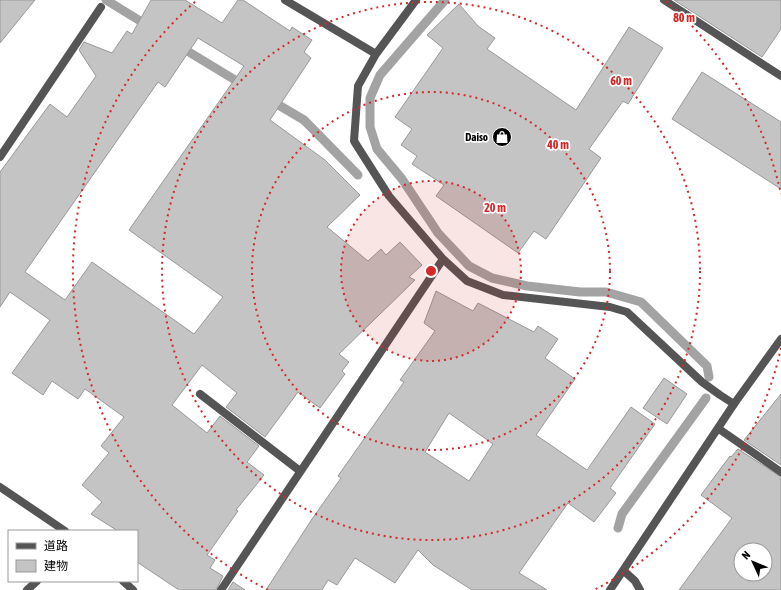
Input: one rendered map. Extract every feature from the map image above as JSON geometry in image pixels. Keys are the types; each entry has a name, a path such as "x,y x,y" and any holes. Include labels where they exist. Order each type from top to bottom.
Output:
{"street":[{"path":"285,0 376,54"},
{"path":"416,0 376,54 358,86 354,141 390,196 443,259 467,281 503,295 610,307 627,312 702,382 734,404"},
{"path":"664,0 781,76"},
{"path":"0,157 101,7"},
{"path":"221,590 443,259"},
{"path":"610,590 719,429 734,404 781,339"},
{"path":"200,394 300,471"},
{"path":"719,429 781,472"},
{"path":"0,487 64,530"},
{"path":"624,571 635,581 640,590"},
{"path":"27,590 36,582"},
{"path":"124,582 133,590"}],"building":[{"path":"0,0 35,0 0,43"},
{"path":"151,0 185,0 222,23 238,0 243,0 290,31 292,27 312,40 304,52 311,58 270,120 325,160 360,195 327,227 368,261 381,249 386,255 400,242 422,265 409,277 415,280 339,354 349,362 342,371 345,374 320,408 298,392 265,437 226,407 237,393 202,365 172,405 207,433 220,416 259,446 247,462 264,475 236,510 238,511 207,555 215,560 210,568 223,576 216,590 179,590 138,563 138,530 116,530 91,514 102,502 82,485 109,453 101,446 124,417 85,389 78,399 52,381 43,395 12,373 50,320 10,292 0,307 0,172 50,104 67,117 96,76 79,50 84,42 112,53 127,31 132,34","holes":["198,38 244,66 129,230 223,297 194,334 92,262 65,300 25,272 158,82 165,87"]},
{"path":"674,0 781,0 781,29 762,57"},
{"name":"Daiso","path":"459,4 478,26 495,38 487,49 576,110 629,27 663,48 628,104 623,101 589,149 601,158 546,239 534,231 518,253 436,196 444,185 412,164 417,156 401,145 412,129 395,117 443,48 427,35"},
{"path":"702,72 781,122 781,189 672,119"},
{"path":"436,291 473,311 478,303 534,332 538,326 558,339 545,358 575,379 536,435 587,470 631,407 655,424 610,488 616,493 594,522 568,503 519,573 547,590 472,590 433,565 418,550 395,583 355,558 337,585 328,580 322,590 266,590 312,519 341,478 338,476 404,382 400,380 435,331 424,323","holes":["449,413 493,444 469,481 425,452"]},
{"path":"664,378 687,394 667,424 643,408"},
{"path":"781,394 781,465 744,440"},
{"path":"738,449 781,477 781,590 679,590 732,518 701,495 730,456 731,457"},
{"path":"233,582 245,590 228,590"}],"waterway":[{"path":"106,0 150,27"},
{"path":"445,0 380,75 370,98 370,127 377,149 402,179 438,233 469,266 492,278 527,286 580,292 606,292 641,302 707,366 709,377"},
{"path":"179,46 245,86"},
{"path":"270,100 304,120 358,175"},
{"path":"618,528 622,514 706,398"}],"place":[{"name":"Daiso","path":"502,137"}]}
